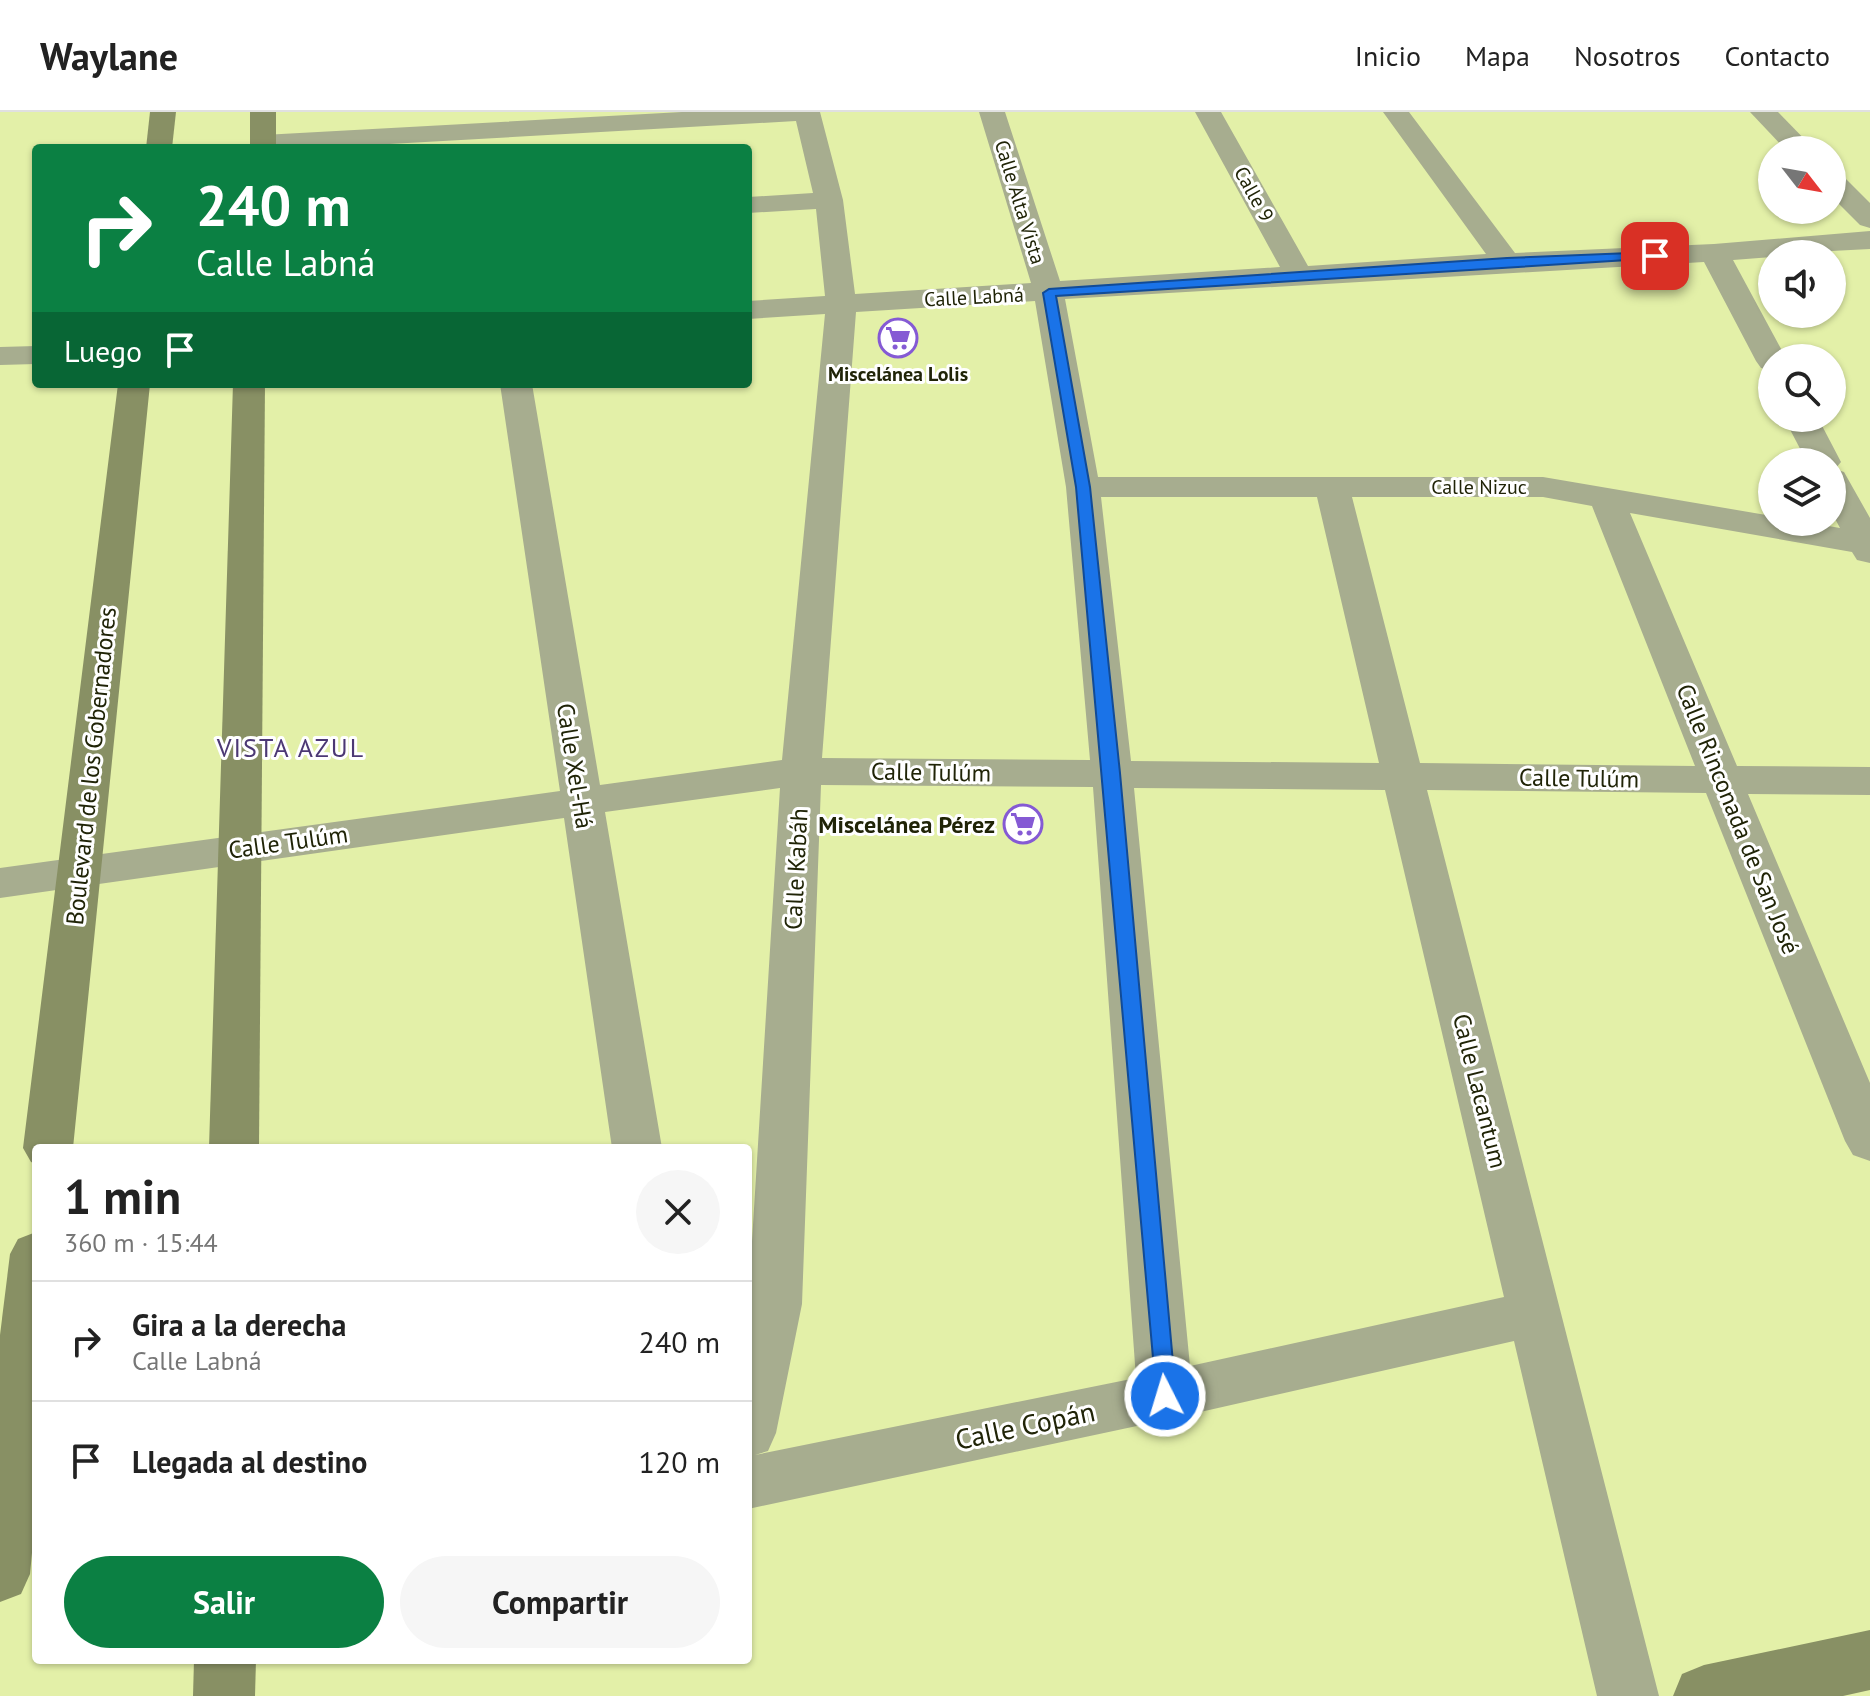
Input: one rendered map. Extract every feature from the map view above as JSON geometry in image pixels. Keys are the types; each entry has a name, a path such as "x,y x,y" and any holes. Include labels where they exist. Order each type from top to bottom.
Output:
{"main road":[{"path":"159,144 163,112"},
{"path":"263,112 263,144"},
{"name":"Boulevard de los Gobernadores","path":"48,1144 134,388"},
{"path":"234,1144 249,388"},
{"path":"0,1574 32,1290"},
{"path":"1704,1696 1870,1660"},
{"path":"224,1696 225,1664"}],"street":[{"name":"Calle Alta Vista","path":"992,112 1049,293 1083,487 1112,773 1165,1396"},
{"name":"Calle 9","path":"1208,112 1300,277"},
{"path":"1396,112 1507,262"},
{"path":"1763,112 1787,136"},
{"path":"296,144 807,113"},
{"name":"Calle Kabáh","path":"752,1414 775,1304 801,771 841,304 829,200 807,113"},
{"path":"1846,195 1870,219"},
{"path":"752,205 829,200"},
{"name":"Calle Labná","path":"752,310 1507,262 1714,253 1870,240"},
{"path":"1714,253 1763,344"},
{"path":"0,356 32,355"},
{"name":"Calle Xel-Há","path":"517,388 636,1144"},
{"name":"Calle Nizuc","path":"1083,487 1543,487 1868,546"},
{"name":"Calle Lacantum","path":"1332,487 1628,1696"},
{"name":"Calle Rinconada de San José","path":"1606,498 1870,1141"},
{"path":"1846,505 1868,546"},
{"name":"Calle Tulúm","path":"0,883 801,771 1870,781"},
{"name":"Calle Copán","path":"752,1482 1165,1396 1535,1313"}],"place":[{"name":"Miscelánea Lolis","path":"898,338"},
{"name":"Miscelánea Pérez","path":"1023,824"}],"district":[{"name":"VISTA AZUL","path":"291,747"}],"route":[{"path":"1165,1396 1112,773 1083,487 1049,293 1507,262 1655,256"}]}
